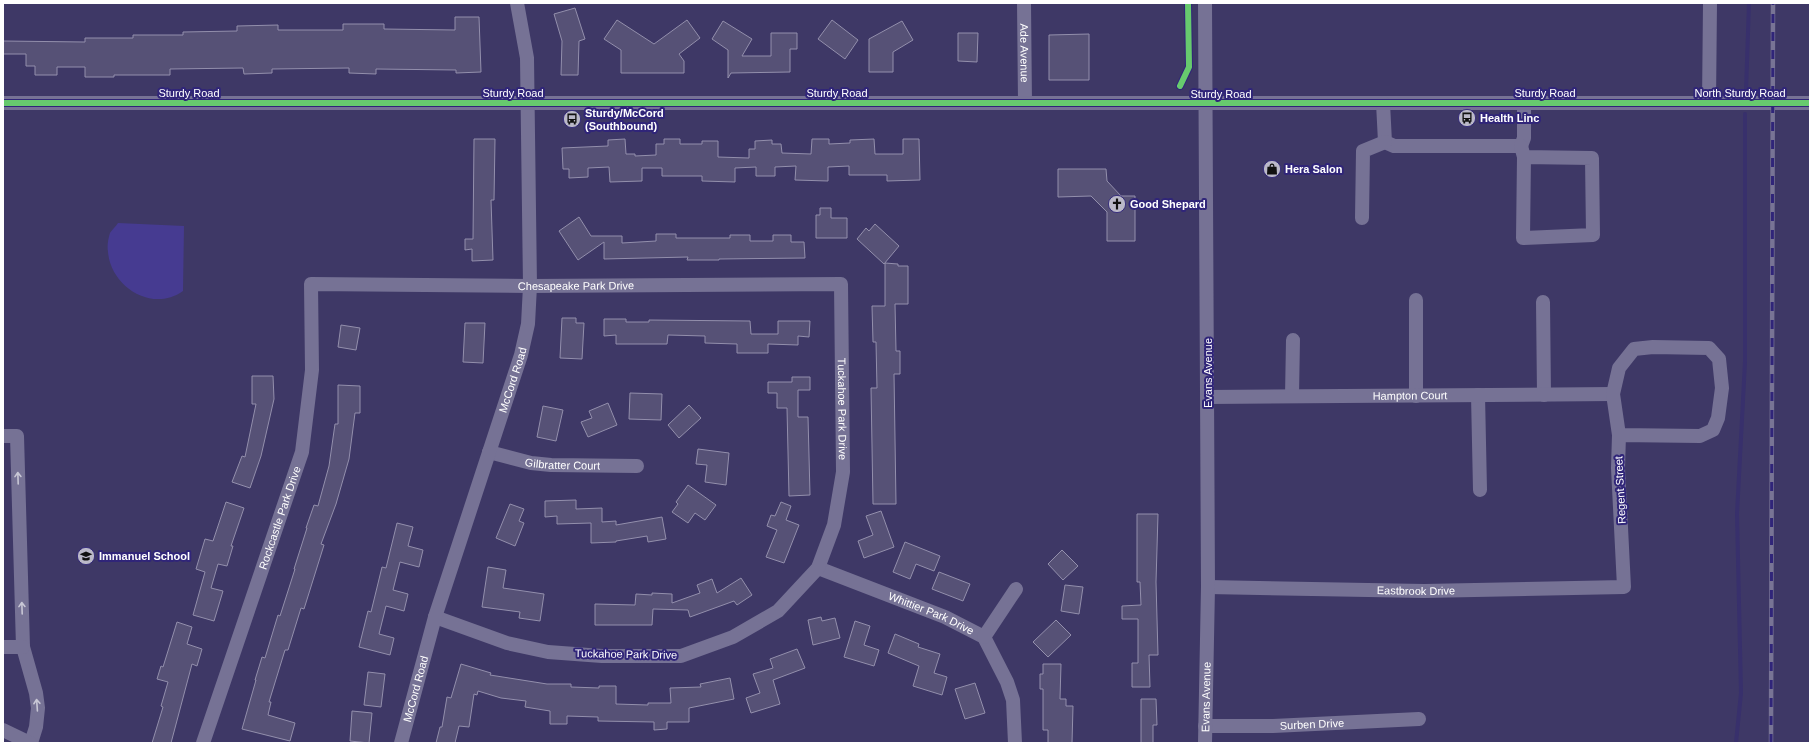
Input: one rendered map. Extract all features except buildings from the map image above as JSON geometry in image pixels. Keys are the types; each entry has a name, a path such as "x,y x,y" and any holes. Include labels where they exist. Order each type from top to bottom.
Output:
{"street":[{"name":"McCord Road","path":"401,743 435,617 521,355 528,324 530,286 527,58 516,3"},
{"name":"Ade Avenue","path":"1024,3 1025,103"},
{"name":"Evans Avenue","path":"1205,3 1208,397 1208,587 1205,743"},
{"path":"1709,103 1710,3"},
{"path":"1383,103 1385,142"},
{"path":"1362,218 1363,151 1385,142 1394,146 1522,152 1592,158 1593,235 1523,238 1522,152 1524,138 1524,103"},
{"name":"Sturdy Road","path":"3,104 1670,103"},
{"name":"North Sturdy Road","path":"1670,103 1810,103"},
{"name":"Chesapeake Park Drive","path":"311,284 530,286 841,284"},
{"name":"Rockcastle Park Drive","path":"203,743 302,452 312,370 311,284"},
{"name":"Tuckahoe Park Drive","path":"435,617 507,643 548,652 602,656 681,656 733,637 778,611 818,568 834,525 843,472 841,284"},
{"path":"1416,300 1416,396"},
{"path":"1543,302 1544,395"},
{"path":"1292,396 1293,340"},
{"path":"1613,394 1619,368 1634,349 1653,347 1709,348 1719,359 1722,388 1718,418 1713,430 1700,436 1619,435"},
{"name":"Hampton Court","path":"1208,397 1613,394"},
{"name":"Regent Street","path":"1613,394 1619,435 1618,468 1624,587"},
{"path":"1478,395 1480,490"},
{"path":"3,436 17,436 23,647 36,693 38,708 36,727 30,743 3,730"},
{"name":"Gilbratter Court","path":"489,452 531,463 551,465 637,466"},
{"name":"Whittier Park Drive","path":"818,568 945,617 984,638 1007,682 1013,700 1015,743"},
{"name":"Eastbrook Drive","path":"1208,587 1424,592 1624,587"},
{"path":"984,638 1016,589"},
{"path":"3,647 23,647"},
{"name":"Surben Drive","path":"1205,726 1273,726 1419,719"}],"shaded area":[{"path":"118,223 184,226 183,291 171,297 159,299 146,298 125,286 111,265 108,250 110,233"}],"waterway":[{"path":"1746,91 1749,3"},
{"path":"1736,743 1741,693 1737,514 1745,362 1745,114"}],"railway":[{"path":"1771,743 1773,3"}],"cycle path":[{"path":"1180,86 1189,67 1188,3"},
{"path":"3,103 1810,103"}],"place":[{"name":"Health Linc","path":"1467,118"},
{"name":"Sturdy/McCord (Southbound)","path":"572,119"},
{"name":"Hera Salon","path":"1272,169"},
{"name":"Good Shepard","path":"1117,204"},
{"name":"Immanuel School","path":"86,556"}]}
